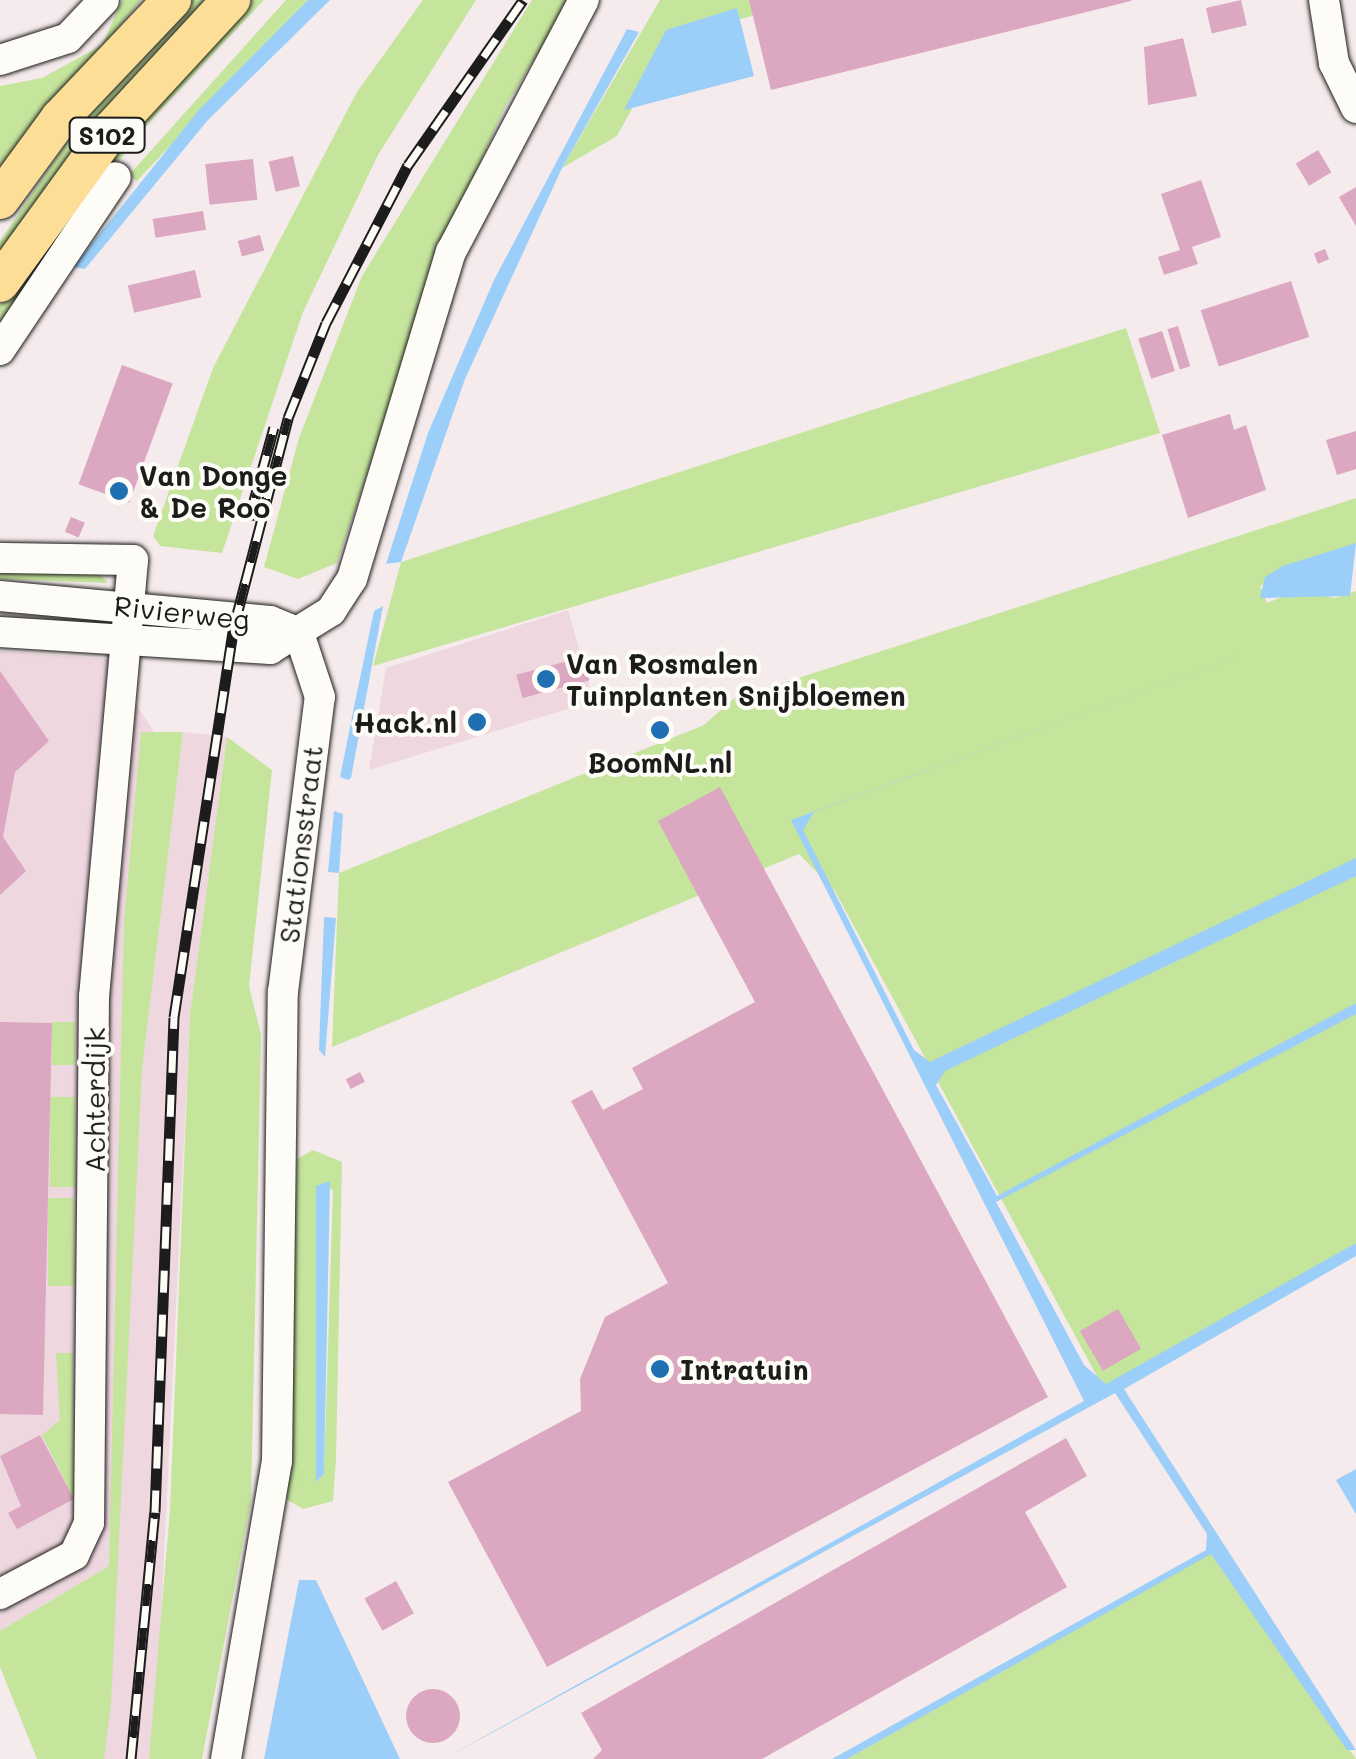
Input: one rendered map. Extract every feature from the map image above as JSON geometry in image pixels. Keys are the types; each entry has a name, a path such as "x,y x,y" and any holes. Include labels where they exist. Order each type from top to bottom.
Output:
{"main road":[{"name":"S102","path":"0,200 60,118 172,0"},
{"name":"S102","path":"0,284 112,128 231,0"}],"street":[{"path":"0,60 68,38 104,0"},
{"path":"298,633 331,611 352,579 451,252 584,0"},
{"path":"1324,0 1334,63 1356,108"},
{"path":"0,350 116,177"},
{"name":"Rivierweg","path":"0,558 132,560"},
{"name":"Achterdijk","path":"0,1594 74,1556 89,1523 94,996 132,560"},
{"name":"Rivierweg","path":"0,596 270,620 298,633"},
{"name":"Rivierweg","path":"0,632 252,650 298,633"},
{"name":"Stationsstraat","path":"226,1759 277,1462 283,992 320,697 298,633"}],"shaded area":[{"path":"568,610 594,701 369,770 386,668"},
{"path":"0,651 107,659 163,746 109,1566 0,1631"},
{"path":"183,732 227,737 190,1015 159,1662 149,1759 104,1759 142,1070"}],"green space":[{"path":"122,0 141,0 0,172 0,86 42,78 102,45"},
{"path":"185,0 216,0 0,258 0,241 105,86"},
{"path":"253,0 264,0 140,132 0,330 0,306 32,257 134,126"},
{"path":"286,0 308,0 137,181 129,175"},
{"path":"423,0 476,0 378,155 303,312 222,553 160,546 153,536 213,368 357,92"},
{"path":"532,0 570,0 505,107 449,231 337,563 298,579 264,567 299,438 362,276"},
{"path":"660,0 752,0 756,15 671,38 617,136 562,168"},
{"path":"1126,328 1160,433 373,666 401,562"},
{"path":"1356,498 1356,543 1260,586 1267,603 1298,591 1335,598 1356,591 1356,1255 1106,1393 835,891 799,854 332,1047 339,873 704,725 733,699"},
{"path":"0,568 101,575 108,583 0,579"},
{"path":"141,732 183,732 142,1070 111,1703 104,1759 37,1759 0,1667 0,1631 109,1566 124,922"},
{"path":"227,737 272,770 249,986 261,1035 251,1501 202,1759 149,1759 170,1510 190,1015"},
{"path":"52,1022 75,1022 75,1065 52,1065"},
{"path":"50,1097 75,1097 75,1187 50,1187"},
{"path":"313,1150 342,1162 333,1501 303,1509 286,1499 297,1159","holes":["316,1187 333,1190 324,1474 316,1482"]},
{"path":"48,1198 74,1198 74,1286 48,1286"},
{"path":"56,1353 73,1353 75,1501 42,1435 60,1420"},
{"path":"1211,1554 1356,1759 847,1759 1204,1556"}],"water":[{"path":"308,0 330,0 208,120 85,269 73,267 199,110"},
{"path":"737,8 754,76 624,110 666,30"},
{"path":"627,29 639,32 562,168 465,379 401,562 386,564 428,433 494,280"},
{"path":"1356,543 1350,596 1260,598 1265,577 1283,566"},
{"path":"383,606 348,780 340,777 354,707 374,611"},
{"path":"1356,613 814,812 803,830 914,1050 930,1062 1356,858 1356,876 945,1071 936,1085 997,1196 1356,1003 1356,1014 996,1202 1084,1365 1106,1384 1356,1243 1356,1256 1124,1389 1356,1750 1347,1750 1211,1554 847,1759 832,1759 1206,1550 1207,1534 1115,1393 444,1759 1084,1401 791,820"},
{"path":"334,811 343,814 339,873 328,872"},
{"path":"324,917 336,918 325,1057 319,1050"},
{"path":"330,1181 324,1474 316,1482 316,1186"},
{"path":"1356,1469 1356,1514 1336,1480"},
{"path":"299,1580 316,1580 400,1759 264,1759"}],"building":[{"path":"749,0 1131,0 1131,1 771,90"},
{"path":"1241,0 1247,25 1212,33 1206,8"},
{"path":"1183,38 1197,96 1148,105 1144,47"},
{"path":"1318,150 1331,172 1309,186 1296,163"},
{"path":"293,156 300,186 276,192 269,162"},
{"path":"253,159 257,200 210,205 205,164"},
{"path":"1201,180 1221,237 1192,247 1198,264 1164,275 1158,257 1180,250 1161,194"},
{"path":"1356,187 1356,226 1339,197"},
{"path":"203,211 206,230 156,238 153,219"},
{"path":"260,235 264,250 242,256 238,241"},
{"path":"1325,249 1329,259 1318,264 1314,253"},
{"path":"195,270 201,297 134,313 128,286"},
{"path":"1291,281 1309,337 1219,366 1201,310"},
{"path":"1178,326 1190,366 1180,369 1167,329"},
{"path":"1162,331 1175,371 1151,379 1138,339"},
{"path":"122,365 173,383 129,503 79,484"},
{"path":"1230,414 1234,430 1246,425 1266,490 1188,518 1162,435"},
{"path":"1356,431 1356,469 1337,475 1326,440"},
{"path":"71,517 85,523 79,538 65,532"},
{"path":"583,657 589,680 523,698 516,675"},
{"path":"0,671 49,741 15,772 3,837 26,871 0,895"},
{"path":"720,787 1048,1397 547,1667 448,1482 581,1411 580,1379 605,1317 668,1283 571,1101 592,1090 603,1110 643,1089 632,1068 755,1002 658,821"},
{"path":"0,1022 52,1023 43,1415 0,1414"},
{"path":"360,1072 365,1082 351,1089 346,1079"},
{"path":"1118,1309 1141,1349 1103,1371 1080,1331"},
{"path":"40,1435 74,1499 17,1529 8,1513 21,1506 0,1456"},
{"path":"1066,1438 1087,1476 1025,1512 1067,1587 762,1759 593,1759 602,1750 581,1713"},
{"path":"396,1581 414,1613 382,1631 365,1598"},
{"path":"433,1689 452,1697 460,1716 452,1735 433,1743 414,1735 406,1716 414,1697"}],"railway":[{"path":"131,1759 155,1512 174,1017 234,626 288,418 326,323 408,165 523,0"},
{"path":"249,519 274,427"}],"place":[{"name":"Van Donge & De Roo","path":"119,491"},
{"name":"Van Rosmalen Tuinplanten Snijbloemen","path":"546,679"},
{"name":"Hack.nl","path":"477,722"},
{"name":"BoomNL.nl","path":"660,730"},
{"name":"Intratuin","path":"660,1369"}]}
